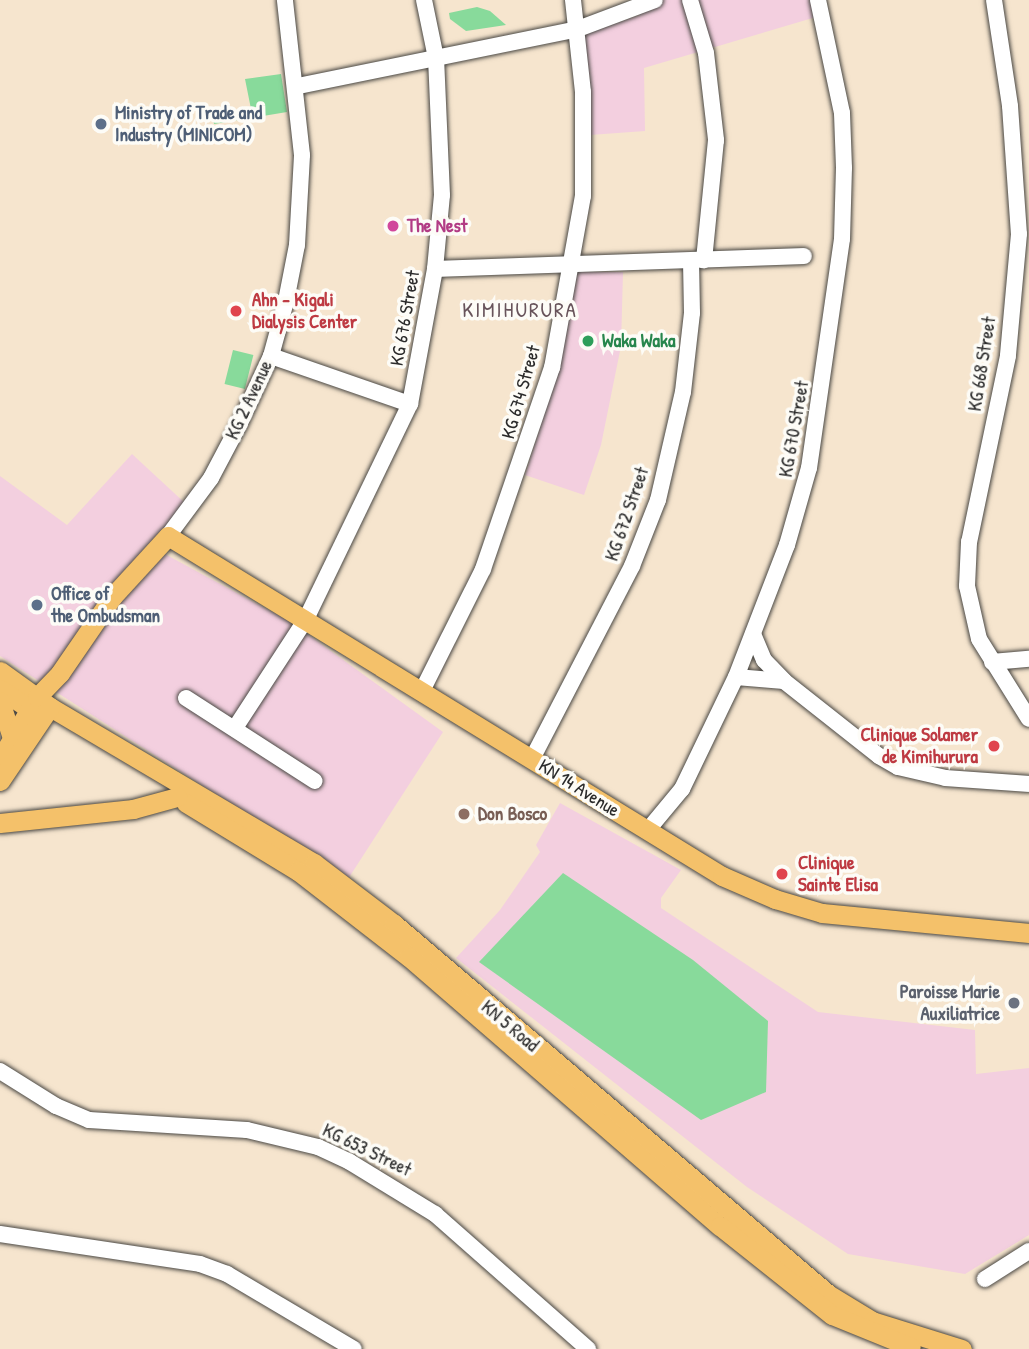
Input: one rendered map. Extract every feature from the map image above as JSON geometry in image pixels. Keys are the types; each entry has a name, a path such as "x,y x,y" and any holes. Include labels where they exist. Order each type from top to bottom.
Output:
{"main road":[{"name":"KN 14 Avenue","path":"167,536 722,876 792,905 856,919 1029,933"},
{"name":"KG 2 Avenue","path":"40,708 60,673 113,596 167,536"},
{"path":"0,671 40,708"},
{"path":"0,689 40,708"},
{"path":"0,701 12,737"},
{"path":"0,760 12,737 40,708"},
{"path":"0,781 40,708"},
{"name":"KN 5 Road","path":"40,708 298,871 410,957 832,1315 878,1338 917,1349"},
{"name":"KN 5 Road","path":"40,708 323,869 394,924 828,1294 872,1321 962,1349"},
{"path":"0,823 133,809 177,797"}],"street":[{"name":"KG 2 Avenue","path":"167,536 211,478 271,356 297,245 303,155 298,86 285,0"},
{"name":"KG 676 Street","path":"235,728 306,620 410,404 435,269 442,171 436,58 424,0"},
{"name":"KG 674 Street","path":"422,691 483,569 536,425 573,266 585,151 578,29 573,0"},
{"path":"298,86 578,29 655,0"},
{"name":"KG 672 Street","path":"532,759 632,566 658,500 683,392 697,261 716,140 706,53 690,0"},
{"name":"KG 670 Street","path":"648,831 682,789 736,677 799,510 809,468 842,240 842,113 818,0"},
{"name":"KG 668 Street","path":"994,0 1010,106 1020,234 1008,356 967,565 974,626 992,662 1029,719"},
{"path":"435,269 804,256"},
{"path":"271,356 410,404"},
{"path":"753,634 764,660 784,681 858,744 898,767 946,779 1029,783"},
{"path":"992,662 1029,659"},
{"path":"736,677 784,681"},
{"path":"186,698 315,781"},
{"name":"KG 653 Street","path":"0,1071 56,1106 89,1120 247,1130 318,1147 350,1162 435,1214 588,1349"},
{"path":"0,1234 200,1264 227,1274 354,1349"},
{"path":"985,1279 1029,1251"}],"shaded area":[{"path":"633,0 811,0 816,17 644,68 645,131 590,135 585,34 640,15"},
{"path":"577,272 623,272 621,346 601,445 584,495 525,475 559,368"},
{"path":"132,454 186,504 152,547 292,623 443,732 348,879 0,656 0,476 67,525"},
{"path":"560,803 681,870 661,898 661,908 818,1012 975,1030 976,1074 1029,1068 1029,1235 965,1274 848,1254 747,1187 456,958 500,910 540,852 536,845"}],"green space":[{"path":"477,7 490,11 506,25 466,31 450,19 449,13"},
{"path":"281,74 287,112 214,124 212,111 223,108 224,114 251,109 245,79"},
{"path":"233,350 253,355 245,389 225,384"},
{"path":"563,873 693,960 768,1021 766,1092 701,1120 479,962"}],"place":[{"name":"Ministry of Trade and Industry (MINICOM)","path":"101,124"},
{"name":"The Nest","path":"393,226"},
{"name":"Ahn - Kigali Dialysis Center","path":"236,311"},
{"name":"Waka Waka","path":"588,341"},
{"name":"Office of the Ombudsman","path":"37,605"},
{"name":"Clinique Solamer de Kimihurura","path":"994,746"},
{"name":"Don Bosco","path":"464,814"},
{"name":"Clinique Sainte Elisa","path":"782,874"},
{"name":"Paroisse Marie Auxiliatrice","path":"1014,1003"}],"district":[{"name":"KIMIHURURA","path":"520,310"}]}
